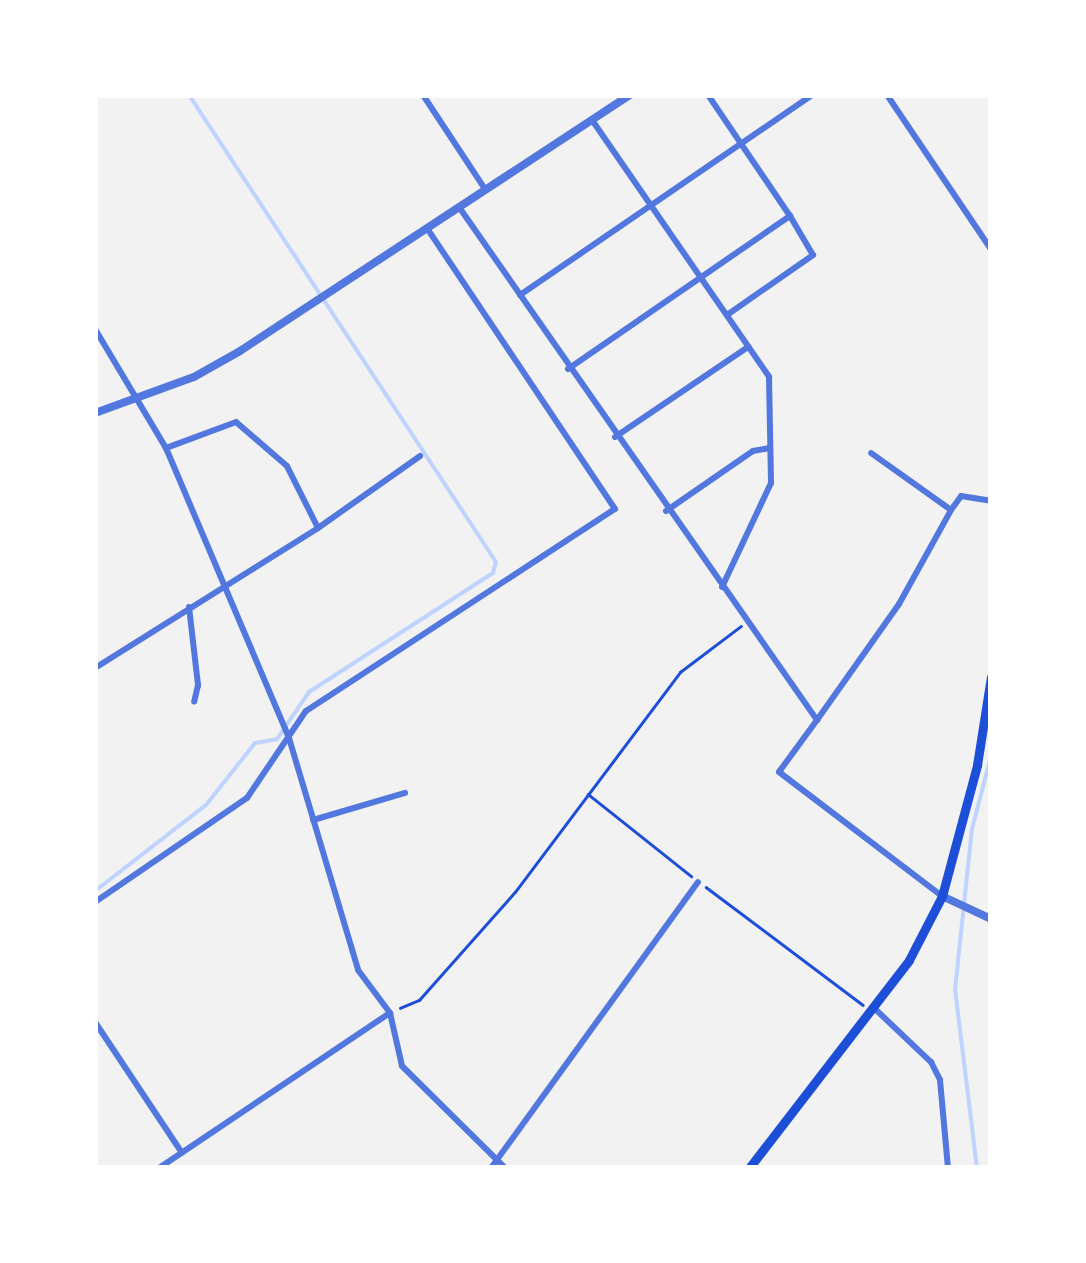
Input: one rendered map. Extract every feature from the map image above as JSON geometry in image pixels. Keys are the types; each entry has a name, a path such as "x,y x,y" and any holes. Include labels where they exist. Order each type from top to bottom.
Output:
{"main road":[{"path":"750,1168 909,960 942,896 976,765 991,677"}],"street":[{"path":"422,95 484,190"},
{"path":"95,413 138,400 240,351 630,95"},
{"path":"708,95 790,216 812,256 726,315"},
{"path":"520,295 812,95"},
{"path":"887,95 991,249"},
{"path":"592,120 769,377 771,483 722,588"},
{"path":"459,207 744,623 817,720"},
{"path":"568,369 790,216"},
{"path":"95,902 247,798 306,712 615,509 426,228"},
{"path":"95,328 166,448 220,585 288,738 358,970 390,1013 402,1066 505,1168"},
{"path":"615,437 748,347"},
{"path":"166,448 236,422 287,466 318,528"},
{"path":"666,511 752,452 770,448"},
{"path":"871,453 952,510"},
{"path":"95,668 220,585 318,528 420,456"},
{"path":"991,500 961,496 899,604 779,772 942,896 991,919"},
{"path":"189,606 198,685 194,702"},
{"path":"976,765 991,767"},
{"path":"313,820 406,793"},
{"path":"491,1168 698,882"},
{"path":"874,1008 931,1062 940,1080 948,1114 948,1168"},
{"path":"159,1168 390,1013"},
{"path":"95,1022 182,1153"}],"path":[{"path":"390,1013 420,1000 515,892 680,672 744,623"},
{"path":"587,793 859,1004 874,1008"}],"waterway":[{"path":"95,891 206,805 255,743 277,739 309,692 493,573 496,562 189,95"},
{"path":"977,1168 955,990 972,829 991,756"}]}
